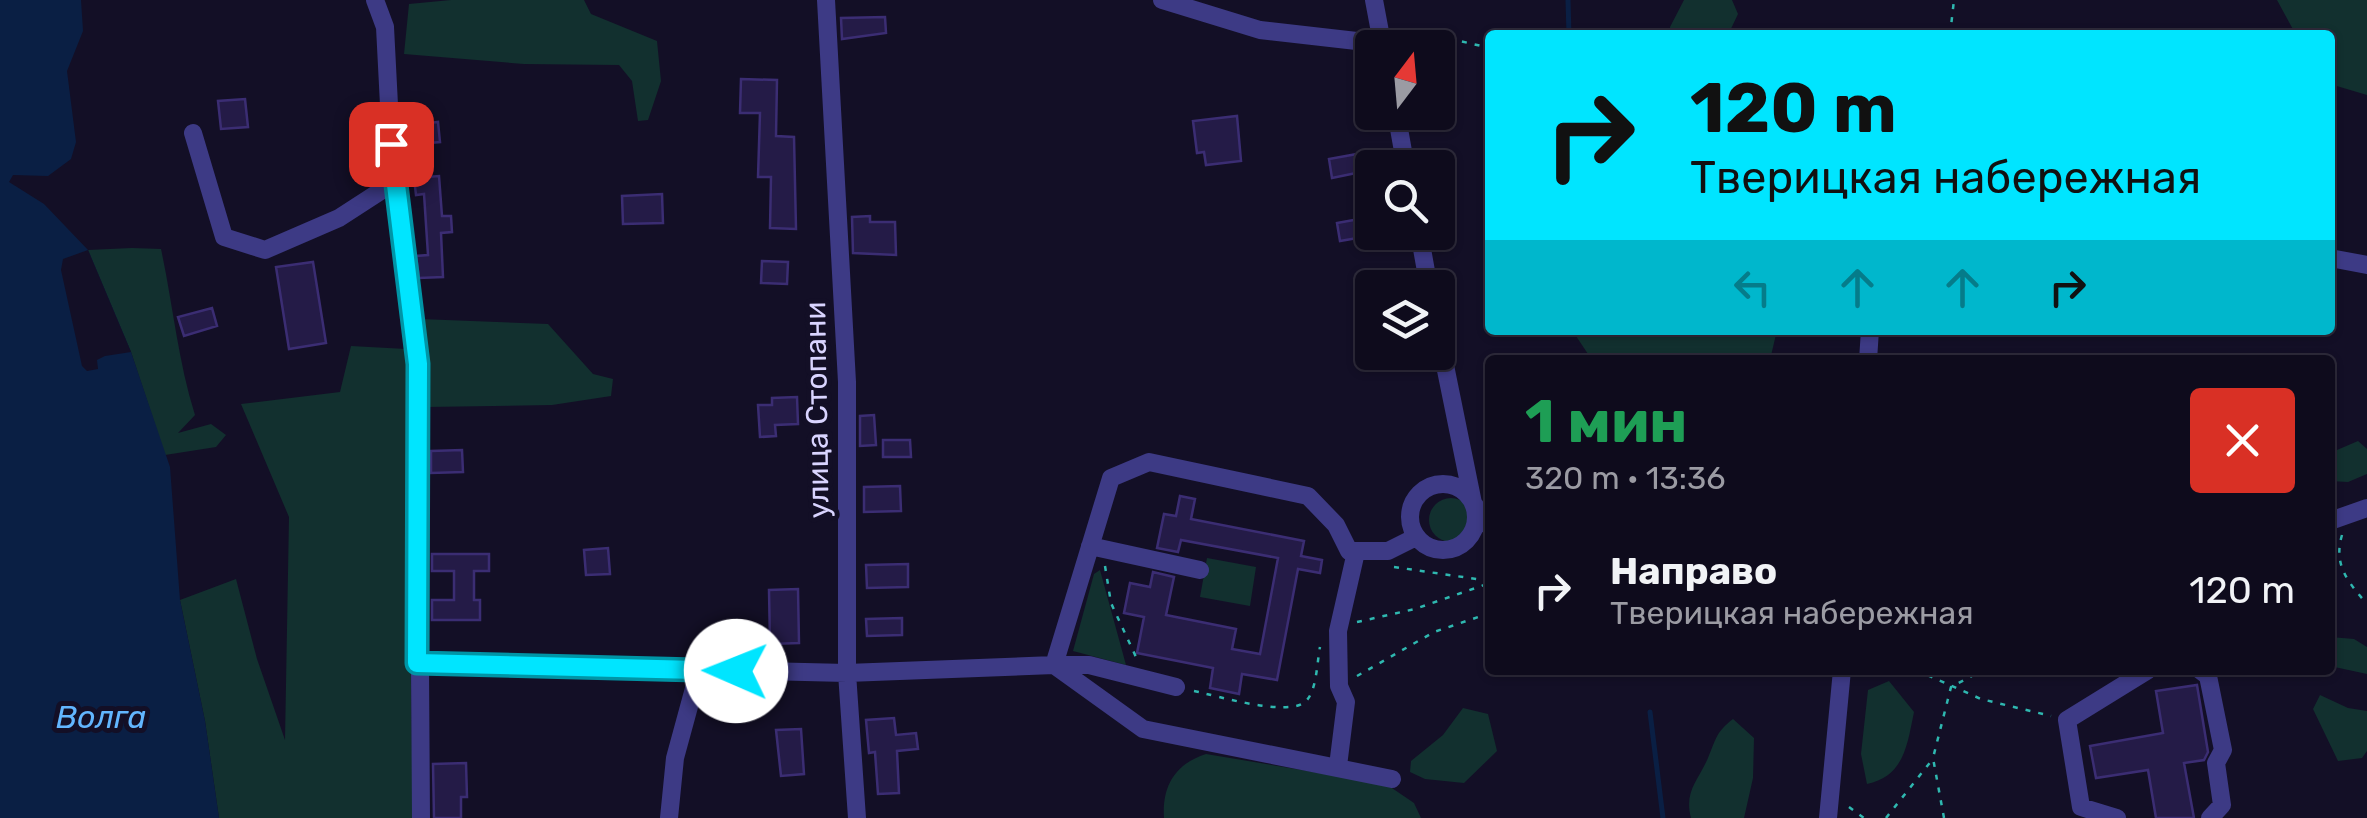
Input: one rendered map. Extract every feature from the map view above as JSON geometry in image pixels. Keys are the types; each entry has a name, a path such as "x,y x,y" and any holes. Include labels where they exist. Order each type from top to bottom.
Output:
{"street":[{"path":"375,0 385,27 393,183 418,364 421,818"},
{"name":"улица Стопани","path":"826,0 847,382 847,673 857,818"},
{"path":"1162,0 1260,30 1355,42"},
{"path":"1374,0 1380,30"},
{"path":"194,134 224,237 265,250 339,218 393,183"},
{"path":"2335,259 2367,265"},
{"path":"1446,370 1473,503 1475,525 1471,534"},
{"path":"1054,664 1110,478 1150,462 1308,496 1336,525 1349,551 1388,551 1416,537"},
{"path":"1485,520 1467,494 1448,484 1426,488 1411,506 1409,517 1416,537 1433,550 1455,548 1471,534 1485,529"},
{"path":"2335,519 2367,508"},
{"path":"1090,546 1200,570"},
{"path":"1338,766 1346,702 1339,686 1330,633 1356,552"},
{"path":"417,663 847,673 1089,665 1176,687"},
{"path":"1054,664 1143,728 1392,779"},
{"path":"669,818 676,758 699,670"},
{"path":"1828,818 1842,675"},
{"path":"2117,818 2081,806 2068,720 2140,675"},
{"path":"2207,675 2223,750 2216,764 2222,805 2210,818"}],"path":[{"path":"1951,30 1954,0"},
{"path":"1455,40 1485,47"},
{"path":"2348,514 2337,550 2344,576 2367,604"},
{"path":"1105,566 1111,603 1126,642 1140,661"},
{"path":"1393,567 1485,581"},
{"path":"1176,687 1289,708 1305,702 1312,693 1330,633 1485,584"},
{"path":"1312,693 1339,686 1434,632 1485,615"},
{"path":"1926,675 1981,699 2068,720"},
{"path":"1886,818 1933,758 1951,687 1974,675"},
{"path":"1933,758 1944,818"}],"green space":[{"path":"451,0 584,0 591,14 657,41 661,81 648,120 638,121 632,81 619,65 524,64 404,54 409,4"},
{"path":"1684,0 1732,0 1738,14 1730,30 1670,27"},
{"path":"2277,0 2367,0 2367,95 2335,85 2335,30 2293,30"},
{"path":"161,249 195,415 178,433 211,424 226,435 216,447 165,455 131,352 88,250"},
{"path":"420,319 548,324 593,374 613,379 611,396 552,405 426,407"},
{"path":"1575,335 1776,335 1771,355 1589,355"},
{"path":"351,346 406,349 413,818 219,818 205,721 180,600 236,579 257,659 285,740 289,517 241,404 340,392"},
{"path":"2358,441 2367,449 2367,474 2348,482 2335,481 2335,451"},
{"path":"1451,498 1466,505 1473,520 1466,535 1451,542 1436,535 1429,520 1436,505"},
{"path":"1207,558 1256,567 1250,606 1200,597"},
{"path":"1100,570 1126,665 1073,651 1094,574"},
{"path":"2335,637 2354,639 2367,647 2367,674 2335,667"},
{"path":"1889,681 1914,712 1902,758 1889,774 1867,784 1861,754 1868,690"},
{"path":"2320,695 2348,708 2367,711 2367,751 2362,758 2338,761 2313,709"},
{"path":"1463,708 1488,714 1497,751 1464,783 1425,779 1410,772 1411,761 1443,735"},
{"path":"1733,719 1754,738 1753,778 1744,818 1691,818 1689,800 1693,786 1717,736"},
{"path":"1206,754 1386,784 1414,803 1421,818 1164,818 1165,796 1173,778 1186,764"}],"water":[{"name":"Волга","path":"0,0 81,0 83,31 67,71 76,142 71,159 48,176 13,175 9,182 44,204 88,250 131,352 170,467 180,600 205,721 219,818 0,818"}],"pier":[{"path":"88,250 131,352 105,356 97,360 98,369 87,371 82,366 61,270 63,259"}],"building":[{"path":"885,17 886,33 842,39 841,18"},
{"path":"741,79 777,80 776,136 794,137 796,229 770,228 771,177 758,177 760,113 740,113"},
{"path":"245,99 248,127 221,129 218,101"},
{"path":"1237,116 1241,161 1206,165 1204,152 1197,153 1193,121"},
{"path":"438,122 440,142 406,145 404,126"},
{"path":"1355,154 1355,173 1332,178 1329,159"},
{"path":"439,176 442,216 451,216 452,232 441,233 443,277 419,278 416,256 428,255 424,194 416,195 414,178"},
{"path":"662,194 663,223 623,224 622,196"},
{"path":"870,216 870,222 895,222 896,255 853,253 852,217"},
{"path":"1355,220 1355,238 1340,241 1337,223"},
{"path":"762,261 788,262 787,284 761,283"},
{"path":"313,262 326,343 289,349 276,267"},
{"path":"212,308 217,326 184,336 178,317"},
{"path":"797,397 798,424 775,425 776,436 760,437 758,405 772,405 772,398"},
{"path":"874,415 876,445 860,446 860,416"},
{"path":"883,440 910,440 911,457 883,457"},
{"path":"462,450 463,472 431,473 431,451"},
{"path":"900,486 901,511 864,512 864,487"},
{"path":"1180,496 1195,499 1191,519 1304,541 1301,556 1322,560 1320,573 1298,569 1277,680 1242,674 1239,694 1210,688 1213,668 1137,653 1144,617 1124,613 1130,583 1150,587 1153,572 1174,577 1166,615 1236,629 1232,649 1260,654 1278,558 1181,540 1178,552 1157,548 1164,514 1176,516"},
{"path":"608,548 610,574 586,575 584,550"},
{"path":"432,554 489,554 489,571 474,571 474,600 480,600 480,620 432,620 432,600 454,600 454,571 432,571"},
{"path":"908,564 908,587 867,588 866,565"},
{"path":"798,589 799,643 770,644 769,590"},
{"path":"902,618 902,635 867,636 866,619"},
{"path":"2197,685 2208,752 2204,760 2184,763 2194,818 2156,818 2148,770 2096,778 2090,746 2163,733 2156,691"},
{"path":"894,718 896,735 916,733 918,749 897,751 899,793 878,794 875,752 869,753 866,720"},
{"path":"801,729 804,774 781,776 776,730"},
{"path":"466,763 467,797 461,797 461,818 434,818 433,764"}],"waterway":[{"path":"1568,0 1569,30"},
{"path":"1650,712 1663,818"}],"route":[{"path":"391,144 418,364 417,663 736,671"}]}
